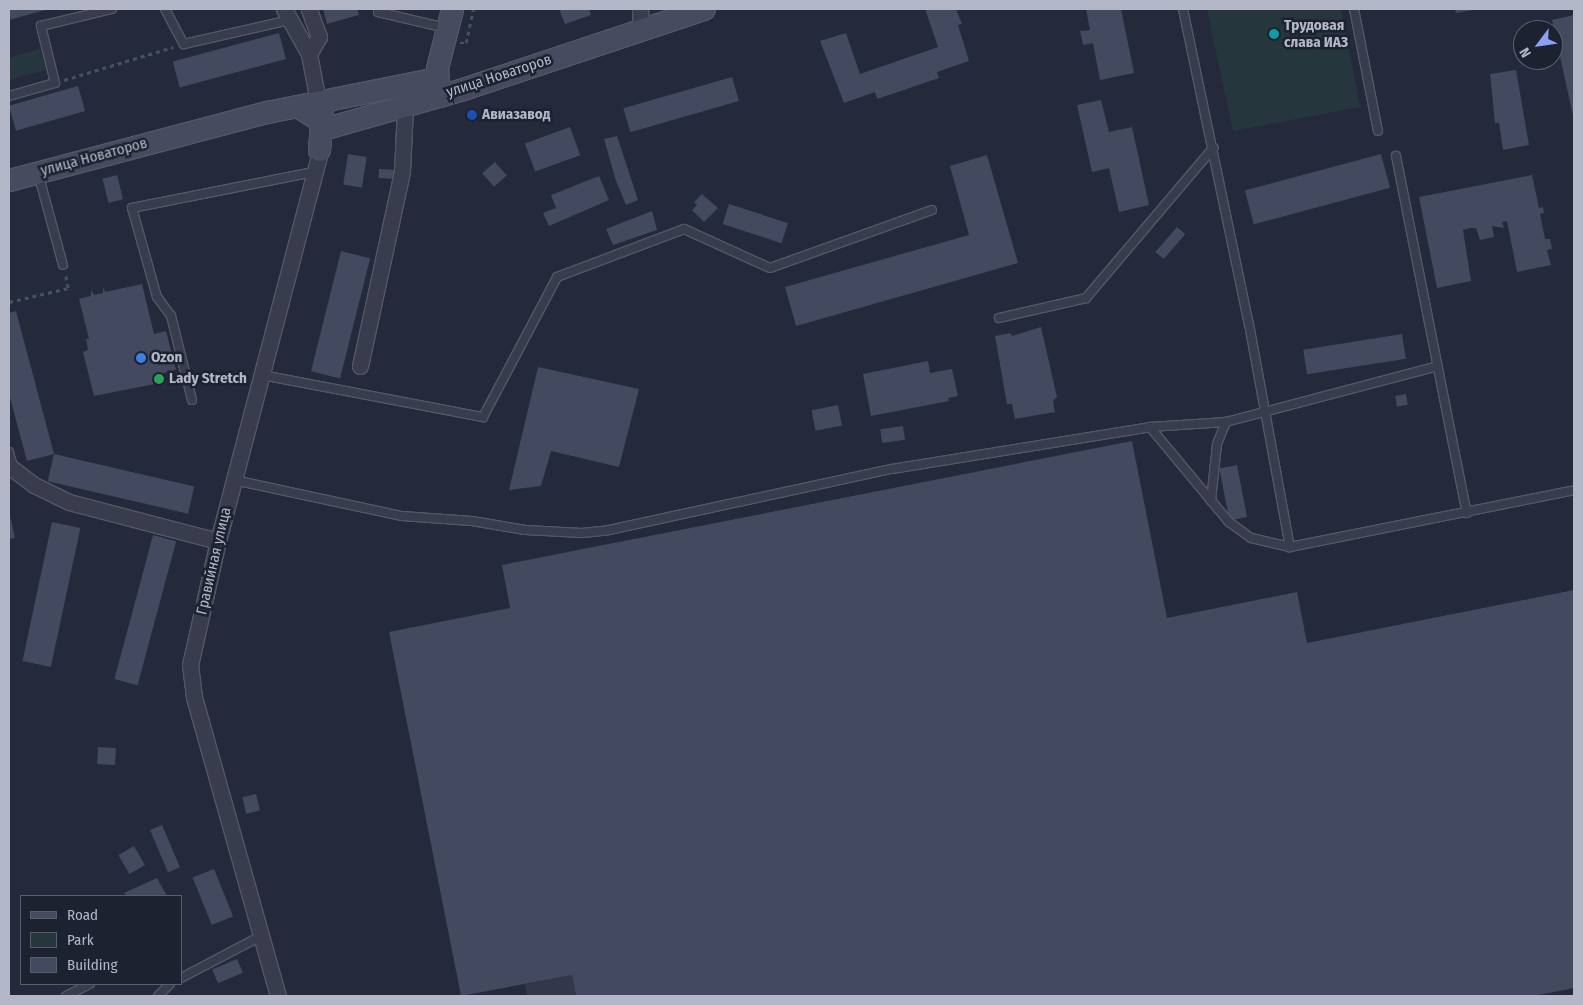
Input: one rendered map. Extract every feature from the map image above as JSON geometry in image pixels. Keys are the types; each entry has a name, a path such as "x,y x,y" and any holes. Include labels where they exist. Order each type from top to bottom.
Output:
{"main road":[{"name":"улица Новаторов","path":"330,127 405,107 640,19 704,9"},
{"path":"443,93 436,68 450,19"},
{"name":"улица Новаторов","path":"9,180 267,112 427,80 443,93"},
{"path":"319,150 320,113 327,100"},
{"path":"297,106 330,127"}],"street":[{"path":"309,9 319,37 309,54"},
{"path":"287,14 309,54 327,100"},
{"path":"360,366 402,171 405,107"},
{"name":"Гравийная улица","path":"278,996 194,697 190,665 218,541 313,172 319,150 330,127"},
{"path":"11,467 34,485 69,502 218,541"}],"lane":[{"path":"9,96 55,82 41,26 112,9"},
{"path":"165,9 184,44 287,14"},
{"path":"379,9 378,12 450,19"},
{"path":"1183,9 1213,148 1290,547"},
{"path":"1354,9 1378,131"},
{"path":"999,318 1086,298 1213,148"},
{"path":"1396,156 1466,513"},
{"path":"38,172 63,265"},
{"path":"192,400 171,316 157,298 132,208 313,172"},
{"path":"262,375 483,417 557,277 684,229 770,268 932,210"},
{"path":"234,480 402,516 472,521 525,530 582,533 609,530 892,469 1150,427 1226,422 1264,410 1438,366"},
{"path":"1211,501 1217,444 1226,422"},
{"path":"1150,427 1228,522 1252,538 1290,547 1574,490"},
{"path":"9,452 11,467"},
{"path":"182,977 261,936"},
{"path":"66,996 88,985"},
{"path":"158,996 169,985"}],"path":[{"path":"55,82 184,44"},
{"path":"9,302 68,288 63,265"}],"shaded area":[{"path":"572,975 576,996 527,996 525,984"}],"green space":[{"path":"1207,9 1341,9 1360,107 1233,131"},
{"path":"40,49 46,70 9,80 9,58"}],"building":[{"path":"9,9 49,9 9,20"},
{"path":"323,9 357,9 359,15 327,24"},
{"path":"559,9 589,9 591,15 565,24"},
{"path":"925,9 956,9 962,24 958,25 969,61 937,72 939,78 877,99 875,92 844,103 820,41 846,33 860,74 938,47"},
{"path":"1086,9 1121,9 1134,73 1100,80 1093,43 1083,45 1080,31 1090,30"},
{"path":"1455,9 1473,9 1473,10 1456,13"},
{"path":"1574,15 1574,116 1563,70 1563,20 1552,20"},
{"path":"279,33 286,59 180,88 173,61"},
{"path":"1516,70 1529,145 1503,150 1499,123 1495,123 1490,74"},
{"path":"732,77 739,101 630,132 623,108"},
{"path":"78,86 85,111 16,131 9,106"},
{"path":"1101,100 1109,132 1132,127 1149,205 1119,212 1109,168 1092,172 1077,105"},
{"path":"570,127 580,155 535,172 525,143"},
{"path":"617,136 638,200 626,205 616,181 604,139"},
{"path":"348,154 367,157 362,188 343,185"},
{"path":"1381,154 1390,188 1254,224 1245,190"},
{"path":"987,155 1018,263 796,326 785,287 969,235 950,166"},
{"path":"495,162 507,176 494,187 482,173"},
{"path":"379,169 397,170 397,179 379,178"},
{"path":"117,175 123,199 108,203 102,179"},
{"path":"1532,175 1539,208 1543,207 1544,213 1540,214 1545,239 1550,239 1552,249 1547,250 1551,265 1517,272 1507,221 1502,222 1504,228 1492,226 1494,237 1480,240 1476,228 1470,228 1463,230 1471,281 1437,288 1419,197"},
{"path":"599,176 609,200 549,226 543,213 556,208 551,195"},
{"path":"702,194 718,208 704,222 692,210 697,205 694,202"},
{"path":"729,204 788,223 781,243 723,224"},
{"path":"652,211 657,230 613,245 606,229"},
{"path":"1177,227 1185,234 1164,259 1155,252"},
{"path":"341,251 370,258 340,379 311,371"},
{"path":"142,284 154,334 166,331 176,370 163,373 165,382 94,396 83,352 88,350 86,339 89,339 79,299 91,296 91,290 94,295 103,293 103,287 105,292"},
{"path":"16,311 54,454 27,461 9,394 9,313"},
{"path":"1041,327 1057,397 1053,401 1055,412 1015,419 1012,404 1007,404 995,336 1011,333 1012,336"},
{"path":"1402,334 1406,359 1307,374 1303,350"},
{"path":"928,361 930,373 952,369 958,396 948,398 949,401 871,416 863,374"},
{"path":"538,367 639,389 619,467 551,451 541,486 509,490"},
{"path":"1406,394 1408,405 1397,407 1395,396"},
{"path":"838,405 842,426 816,431 811,410"},
{"path":"903,426 905,440 882,443 880,429"},
{"path":"1132,441 1167,618 1297,592 1307,643 1574,590 1574,988 1534,996 576,996 572,975 461,996 389,632 510,608 502,565"},
{"path":"54,454 194,486 188,514 48,481"},
{"path":"1237,465 1247,517 1229,520 1219,468"},
{"path":"9,511 15,538 9,539"},
{"path":"52,522 80,528 51,667 22,661"},
{"path":"153,535 176,541 138,685 114,679"},
{"path":"98,747 116,748 115,765 97,764"},
{"path":"256,794 260,811 246,814 242,797"},
{"path":"162,825 180,867 168,872 150,830"},
{"path":"134,846 145,865 129,874 118,855"},
{"path":"214,869 233,916 212,925 193,878"},
{"path":"157,878 166,895 125,895 124,893"},
{"path":"237,959 243,973 218,983 212,970"}],"place":[{"name":"Трудовая слава ИАЗ","path":"1274,34"},
{"name":"Авиазавод","path":"472,115"},
{"name":"Ozon","path":"141,358"},
{"name":"Lady Stretch","path":"159,379"}]}
